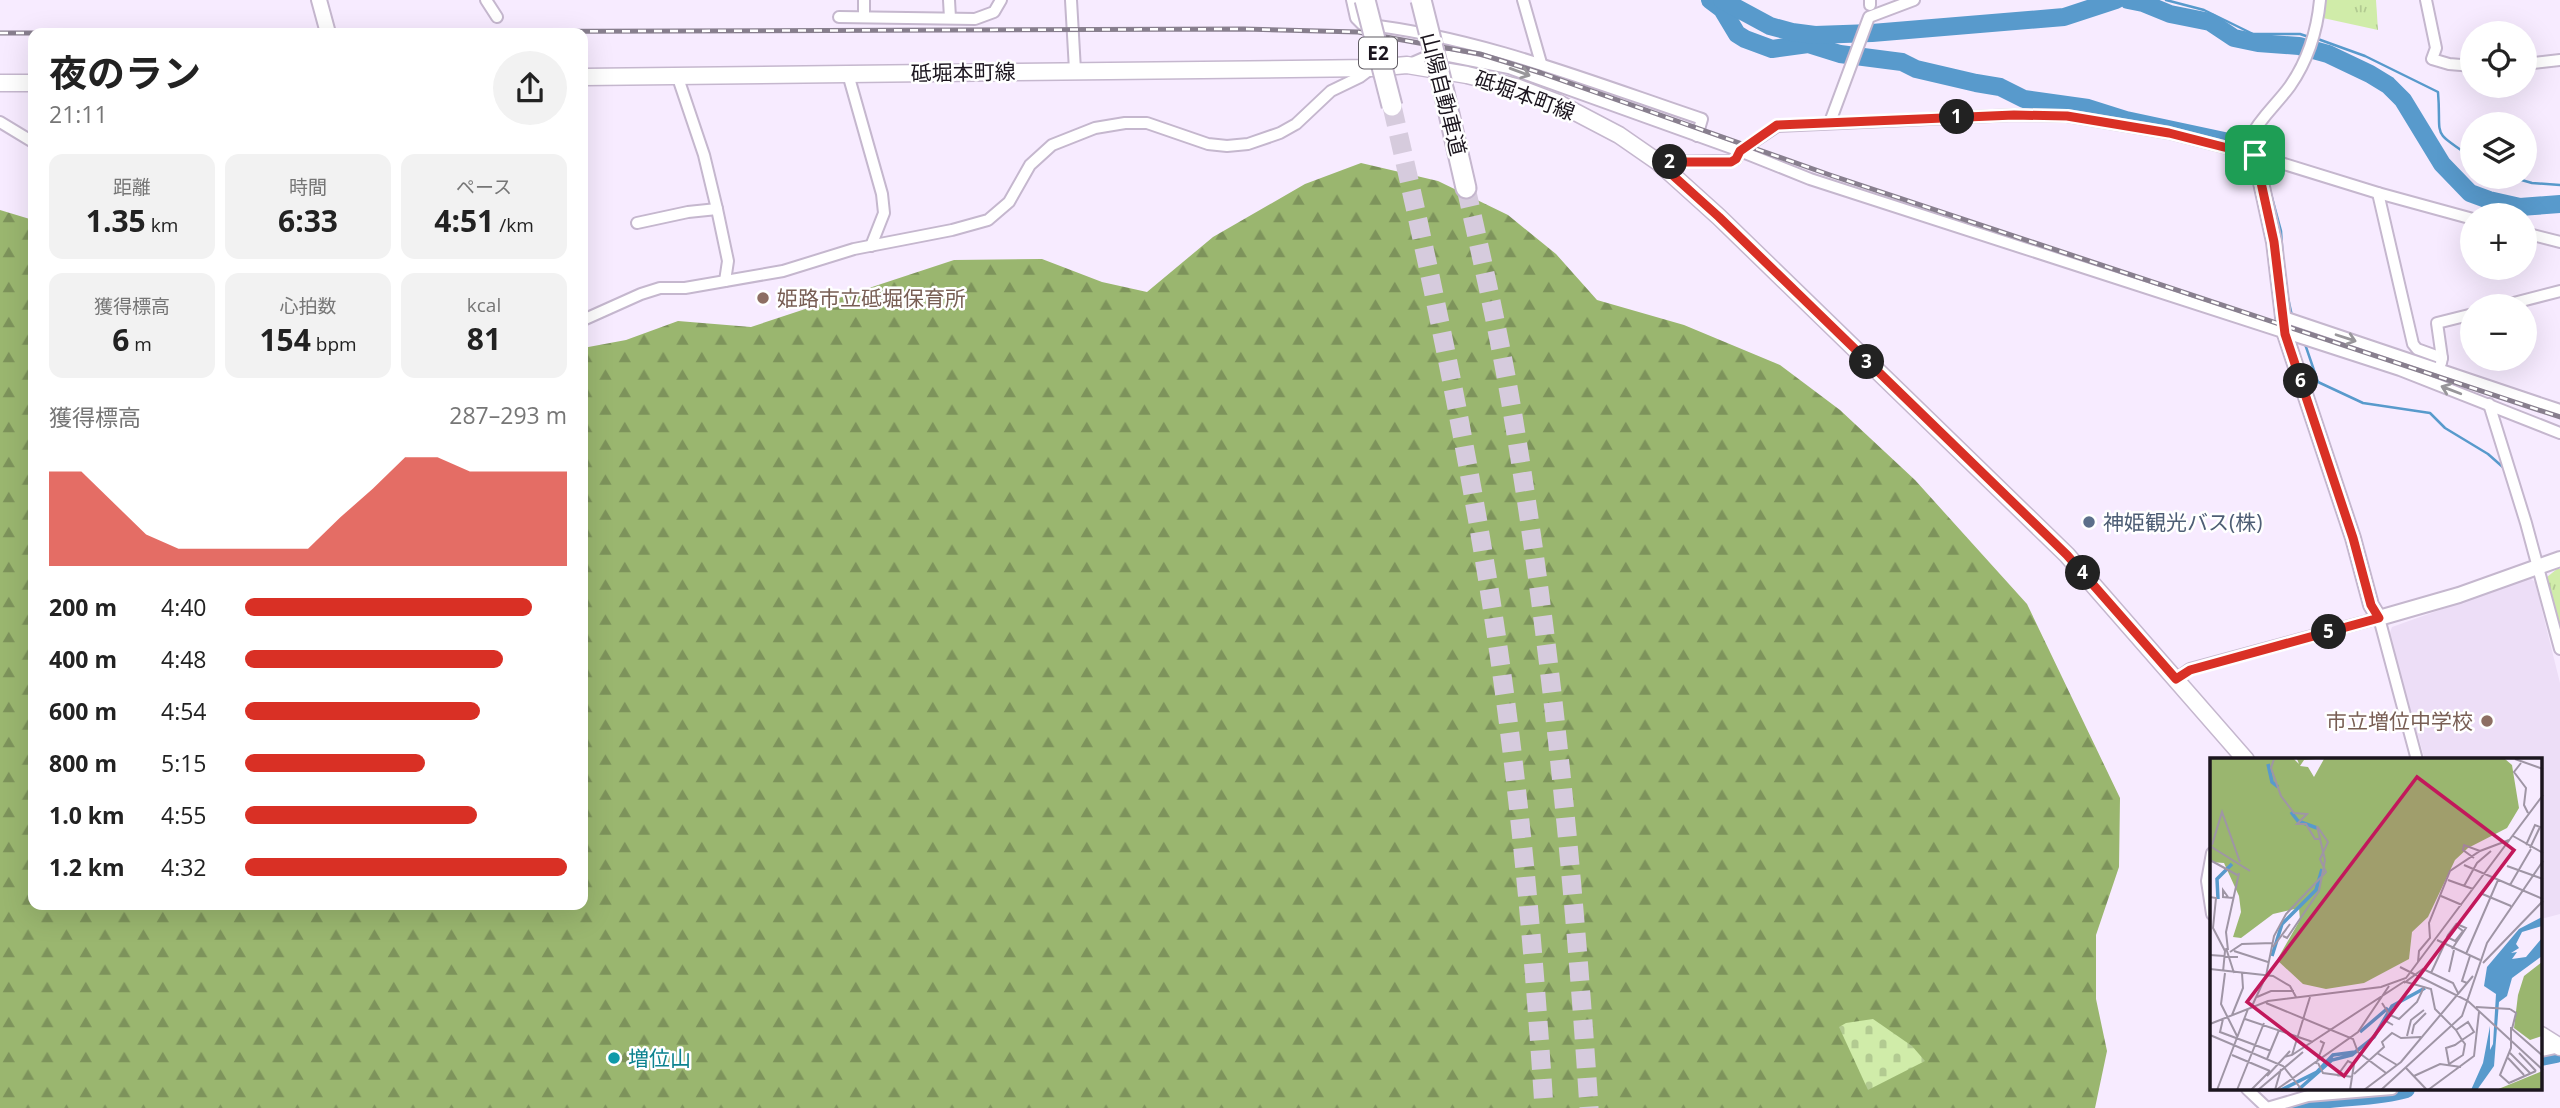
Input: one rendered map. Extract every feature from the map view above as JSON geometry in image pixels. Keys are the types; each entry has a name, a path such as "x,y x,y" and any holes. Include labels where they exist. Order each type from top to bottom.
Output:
{"highway":[{"name":"E2","path":"1365,0 1392,106"},
{"name":"山陽自動車道","path":"1421,0 1466,188"}],"main road":[{"name":"砥堀本町線","path":"588,77 1372,68 1407,65 1468,75 1516,87 1558,103 1619,135 1658,162 1719,217 2067,555 2244,758"},
{"path":"0,83 28,83"},
{"path":"2542,1036 2560,1047"}],"street":[{"path":"327,28 319,0 333,0"},
{"path":"486,0 497,17"},
{"path":"864,0 864,17"},
{"path":"949,0 950,18"},
{"path":"839,17 975,19 994,12 1001,0"},
{"path":"1071,0 1075,70"},
{"path":"1352,0 1356,18 1362,24 1452,38 1541,63 1702,119 1697,136"},
{"path":"1523,0 1541,63"},
{"path":"1830,122 1860,44 1870,7 1914,0"},
{"path":"2320,0 2317,30 2307,55 2291,85 2250,138 2274,242 2285,334 2353,538 2371,605 2379,618 2416,758"},
{"path":"2426,0 2436,47 2432,59 2460,65"},
{"path":"1407,65 1436,55 1465,57 1508,68 1860,196 2400,370 2560,433"},
{"path":"2537,63 2560,60"},
{"path":"588,318 660,288 685,288 783,271 872,246 988,220 1009,202 1030,165 1052,145 1095,128 1125,123 1147,123 1208,144 1248,144 1280,133 1296,124 1331,91 1372,68"},
{"path":"848,74 883,194 884,212 872,246"},
{"path":"677,75 704,155 717,209 728,261 725,281"},
{"path":"1658,162 1731,162 1740,151 1777,125 2014,115 2067,116 2169,133 2255,155 2460,215"},
{"path":"0,122 28,139"},
{"path":"2378,193 2413,344 2441,363"},
{"path":"637,223 717,209"},
{"path":"2537,236 2560,242"},
{"path":"2537,298 2560,292"},
{"path":"2281,316 2441,363 2560,410"},
{"path":"2441,363 2437,323 2460,317"},
{"path":"2488,404 2538,565 2560,649"},
{"path":"2176,679 2190,670 2459,595 2560,559"},
{"path":"2210,864 2207,881 2210,901"},
{"path":"2542,1051 2560,1047"},
{"path":"2248,1090 2267,1108 2308,1096 2380,1090"}],"shaded area":[{"name":"市立増位中学校","path":"2530,578 2535,582 2560,683 2560,914 2542,919 2542,758 2424,758 2389,635 2392,627"}],"green space":[{"path":"2324,0 2376,0 2378,30 2323,18"},
{"path":"1361,163 1438,181 1508,215 1556,254 1597,300 1684,325 1780,365 1840,410 1915,480 2027,604 2120,798 2119,867 2096,935 2096,999 2107,1051 2095,1108 0,1108 0,210 28,218 28,910 588,910 588,347 626,340 678,321 751,327 954,260 1042,259 1102,282 1147,292 1213,237 1305,184"},
{"path":"2560,569 2560,630 2547,577"},
{"path":"1873,1019 1912,1046 1925,1061 1868,1090 1839,1027 1846,1023"}],"waterway":[{"path":"1710,0 1722,9 1737,34 1772,49 1808,44 1840,54 1902,62 1916,69 2000,87 2024,99 2088,108 2126,120 2243,145"},
{"path":"1722,0 1770,26 1815,35 1872,33 2064,17 2116,0"},
{"path":"2128,0 2170,14 2210,22 2234,38 2299,46 2328,54 2388,85 2403,100 2442,164 2470,193 2520,207 2560,204"},
{"path":"2166,0 2204,10 2253,34 2300,34 2309,37"},
{"path":"2315,38 2365,56 2438,92 2440,132 2460,149"},
{"path":"2264,168 2281,231 2283,261"},
{"path":"2537,183 2560,185"},
{"path":"2288,298 2292,316"},
{"path":"2305,344 2318,382 2363,403 2430,413 2445,428 2488,454 2505,469"},
{"path":"2542,1057 2556,1054"},
{"path":"2288,1108 2317,1101 2401,1090"}],"tunnel":[{"path":"1392,106 1452,380 1504,686 1521,826 1544,1108"},
{"path":"1466,188 1510,398 1540,597 1569,852 1589,1108"}],"railway":[{"path":"588,31 1244,29 1358,32 1480,54 1830,175 2560,417"},
{"path":"0,33 28,33"}],"place":[{"name":"姫路市立砥堀保育所","path":"763,298"},
{"name":"神姫観光バス(株)","path":"2089,522"},
{"name":"市立増位中学校","path":"2487,721"},
{"name":"増位山","path":"614,1058"}],"route":[{"path":"2014,115 2067,116 2169,133 2255,155 2274,242 2285,334 2353,538 2371,605 2379,618 2190,670 2176,679 2067,555 1719,217 1658,162 1731,162 1740,151 1777,125 2014,115"}]}
